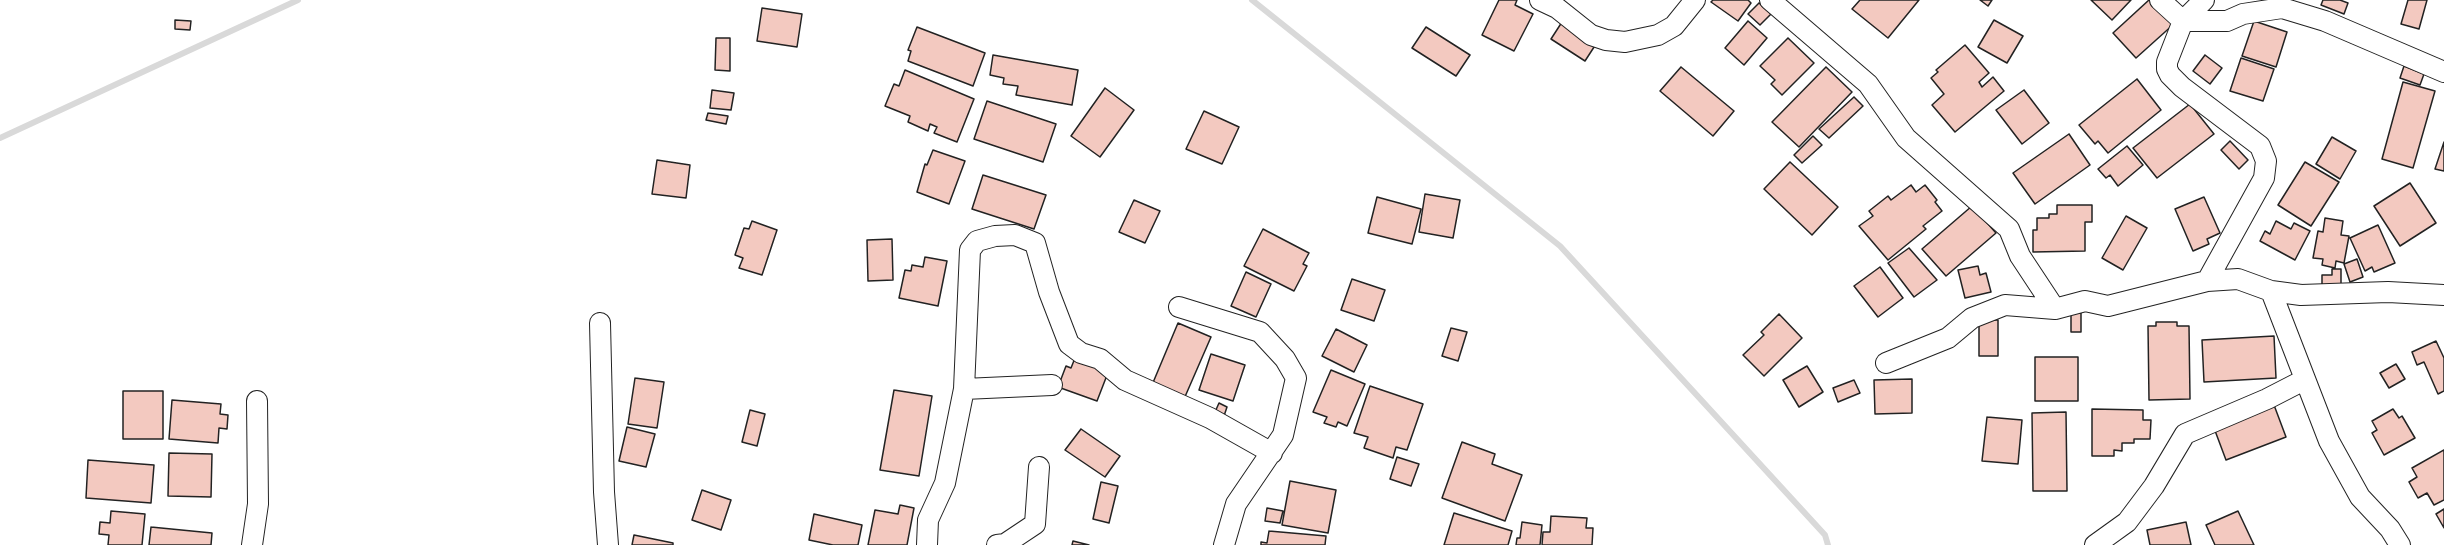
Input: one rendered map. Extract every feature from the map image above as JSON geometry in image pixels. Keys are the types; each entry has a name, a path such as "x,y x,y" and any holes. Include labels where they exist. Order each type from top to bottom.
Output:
{"street":[{"path":"1540,0 1557,8 1591,34 1606,40 1625,42 1658,35 1674,26 1695,0"},
{"path":"1770,0 1868,84 1906,138 2009,229 2020,256 2055,309"},
{"path":"2160,0 2183,21 2227,21 2243,14 2282,8 2325,21 2444,72"},
{"path":"2204,0 2183,21 2167,62 2170,75 2182,87 2260,146 2266,161 2264,178 2206,281"},
{"path":"927,545 928,520 945,483 963,389 970,250 977,241 995,236 1015,235 1035,243 1049,292 1069,344 1081,353 1100,359 1125,380 1210,418 1272,453"},
{"path":"1886,363 1948,338 1972,318 2005,305 2055,309 2085,301 2108,306 2206,281 2238,279 2271,291 2301,295 2388,292 2444,296"},
{"path":"2271,291 2329,441 2360,497 2390,529 2400,545"},
{"path":"1179,307 1260,332 1284,359 1296,378 1283,435 1236,504 1224,545"},
{"path":"600,323 604,492 608,545"},
{"path":"2095,545 2127,522 2154,486 2185,434 2267,399 2304,380"},
{"path":"963,389 1052,385"},
{"path":"252,545 258,504 257,401"},
{"path":"1028,545 1035,524 1039,467"},
{"path":"997,545 1005,544 1035,524"}],"building":[{"path":"1499,0 1517,0 1515,5 1533,14 1514,51 1482,35"},
{"path":"1713,0 1748,0 1751,3 1738,21 1711,2"},
{"path":"1860,0 1919,0 1888,38 1852,9"},
{"path":"1980,0 1992,0 1988,6"},
{"path":"2091,0 2131,0 2112,20"},
{"path":"2149,0 2154,0 2175,23 2136,58 2113,33"},
{"path":"2323,0 2340,0 2348,3 2344,14 2321,5"},
{"path":"2408,0 2427,0 2419,29 2401,24"},
{"path":"1759,3 1771,14 1760,25 1748,14"},
{"path":"762,8 802,14 797,47 757,41"},
{"path":"175,20 191,21 190,30 175,29"},
{"path":"1994,20 2023,36 2007,63 1978,47"},
{"path":"1748,21 1767,38 1744,65 1725,48"},
{"path":"2254,21 2287,32 2276,67 2242,56"},
{"path":"1562,22 1596,44 1585,61 1551,39"},
{"path":"917,27 985,53 973,86 908,61 911,51 908,50"},
{"path":"1426,27 1470,55 1456,76 1412,48"},
{"path":"716,38 730,38 730,71 715,70"},
{"path":"1788,38 1814,63 1782,95 1771,84 1775,80 1760,66"},
{"path":"1965,45 1989,73 1979,82 1982,87 1993,77 2004,91 1955,132 1932,105 1944,94 1931,78 1938,72 1936,70"},
{"path":"993,55 1078,70 1072,105 1016,95 1018,86 1003,84 1004,78 990,75"},
{"path":"2205,55 2222,68 2210,84 2193,71"},
{"path":"2241,58 2274,69 2263,101 2230,91"},
{"path":"2404,66 2424,74 2420,85 2400,78"},
{"path":"1681,67 1734,111 1713,136 1660,91"},
{"path":"1826,67 1852,92 1799,147 1772,122"},
{"path":"905,70 974,99 957,142 934,133 937,127 930,124 928,131 908,122 910,116 885,106 894,84 899,86"},
{"path":"2137,79 2161,110 2108,153 2098,141 2095,144 2079,125"},
{"path":"2403,82 2435,91 2413,168 2382,159"},
{"path":"1105,88 1134,110 1100,157 1071,136"},
{"path":"712,90 734,93 731,110 710,108"},
{"path":"2024,90 2049,123 2022,144 1996,110"},
{"path":"1854,97 1863,106 1829,138 1819,129"},
{"path":"987,101 1056,124 1043,162 974,139"},
{"path":"2190,104 2214,134 2157,178 2133,148"},
{"path":"1204,111 1239,127 1222,164 1186,149"},
{"path":"708,113 728,116 726,124 706,120"},
{"path":"2069,134 2090,165 2035,204 2013,173"},
{"path":"1813,136 1822,145 1802,163 1794,155"},
{"path":"2332,137 2356,151 2340,179 2316,164"},
{"path":"2230,141 2248,160 2239,169 2221,150"},
{"path":"2444,142 2444,171 2435,169"},
{"path":"2127,146 2143,165 2118,186 2110,175 2106,178 2098,169"},
{"path":"933,150 965,161 949,204 917,192 925,164 927,165"},
{"path":"657,160 690,165 686,198 652,194"},
{"path":"1790,162 1838,207 1812,235 1764,189"},
{"path":"2305,162 2339,182 2311,226 2278,205"},
{"path":"983,175 1046,195 1034,229 972,209"},
{"path":"2410,183 2436,223 2400,246 2374,206"},
{"path":"1911,185 1916,192 1925,185 1937,200 1935,202 1942,211 1923,226 1926,229 1888,260 1859,226 1873,216 1869,211 1888,196 1891,200"},
{"path":"1425,194 1460,200 1453,238 1419,232"},
{"path":"1377,197 1421,209 1412,244 1368,233"},
{"path":"2204,197 2220,233 2207,239 2209,244 2193,251 2175,209"},
{"path":"1134,200 1160,211 1145,243 1119,232"},
{"path":"2057,205 2092,205 2092,222 2085,222 2085,251 2033,252 2033,230 2037,230 2037,218 2049,218 2049,214 2057,214"},
{"path":"1972,206 1996,233 1946,276 1922,249"},
{"path":"2126,216 2147,228 2123,270 2102,258"},
{"path":"2325,218 2343,221 2341,235 2349,236 2344,263 2336,261 2335,268 2322,265 2323,259 2313,258 2318,231 2323,232"},
{"path":"752,221 777,230 762,275 739,268 743,258 735,255 744,228 749,229"},
{"path":"2276,221 2291,229 2294,223 2310,231 2295,260 2260,241 2265,231 2270,234"},
{"path":"2378,225 2395,263 2374,272 2372,267 2365,271 2350,238"},
{"path":"1263,229 1309,253 1303,264 1307,266 1294,291 1244,266"},
{"path":"892,239 893,280 868,281 867,240"},
{"path":"1909,248 1937,280 1914,297 1888,263"},
{"path":"925,257 947,261 938,306 899,298 905,270 911,271 912,265 923,267"},
{"path":"2357,259 2363,277 2350,282 2344,264"},
{"path":"1978,266 1980,275 1986,273 1991,292 1965,298 1958,270"},
{"path":"1880,267 1903,298 1878,317 1854,286"},
{"path":"2332,269 2341,269 2341,287 2322,286 2322,275 2332,275"},
{"path":"1246,272 1271,284 1256,317 1231,306"},
{"path":"1352,279 1385,290 1374,321 1341,310"},
{"path":"2071,313 2081,313 2081,332 2071,332"},
{"path":"1779,314 1802,338 1764,376 1743,355 1764,335 1761,332"},
{"path":"1979,320 1998,320 1998,356 1979,356"},
{"path":"2156,322 2177,322 2177,326 2189,326 2190,399 2149,400 2148,326 2156,326"},
{"path":"1178,323 1211,337 1184,399 1152,385"},
{"path":"1451,328 1467,332 1458,361 1442,356"},
{"path":"1336,329 1367,345 1354,372 1322,356"},
{"path":"2274,336 2276,378 2204,382 2202,340"},
{"path":"2436,341 2444,358 2444,391 2438,394 2424,362 2417,365 2412,352"},
{"path":"1211,354 1245,365 1233,401 1199,390"},
{"path":"2035,357 2078,357 2078,401 2035,401"},
{"path":"1075,358 1109,370 1097,401 1058,387 1066,366 1071,368"},
{"path":"2396,364 2405,379 2389,388 2380,373"},
{"path":"1807,366 1823,392 1799,407 1783,380"},
{"path":"1331,370 1365,384 1347,426 1338,422 1336,427 1324,423 1327,417 1313,412"},
{"path":"635,378 664,382 657,428 628,424"},
{"path":"1912,379 1912,413 1875,414 1874,380"},
{"path":"1854,380 1860,393 1838,402 1833,388"},
{"path":"1370,386 1423,404 1407,450 1396,447 1393,458 1364,448 1368,437 1354,433"},
{"path":"894,390 932,396 919,476 880,470"},
{"path":"123,391 163,391 163,439 123,439"},
{"path":"172,400 221,404 220,414 228,415 227,429 219,428 218,443 169,439"},
{"path":"1219,403 1227,407 1224,416 1215,412"},
{"path":"2274,405 2286,437 2226,460 2214,428"},
{"path":"2092,409 2143,410 2143,420 2151,420 2150,439 2134,439 2134,443 2122,443 2122,451 2114,450 2114,456 2092,456"},
{"path":"2393,409 2399,418 2402,416 2415,438 2384,455 2372,433 2377,430 2372,421"},
{"path":"750,410 765,414 757,446 742,442"},
{"path":"2066,412 2067,491 2033,491 2032,413"},
{"path":"1987,417 2022,420 2018,464 1982,461"},
{"path":"627,427 655,434 646,467 619,461"},
{"path":"1081,429 1120,456 1105,477 1065,450"},
{"path":"1462,442 1495,454 1492,464 1522,475 1505,521 1442,498"},
{"path":"2444,450 2444,500 2434,505 2427,493 2418,498 2409,482 2417,477 2412,468"},
{"path":"169,453 212,454 211,497 168,496"},
{"path":"1397,457 1419,464 1411,486 1390,479"},
{"path":"88,460 154,465 151,503 86,498"},
{"path":"1290,481 1336,490 1328,533 1282,525"},
{"path":"1101,482 1118,486 1109,523 1093,519"},
{"path":"702,490 731,500 721,530 692,520"},
{"path":"900,505 914,508 907,545 868,545 875,510 898,514"},
{"path":"1267,508 1283,511 1280,523 1265,521"},
{"path":"2444,509 2444,528 2436,514"},
{"path":"111,511 145,514 142,545 108,545 109,535 99,534 100,522 110,523"},
{"path":"2238,511 2254,545 2215,545 2206,525"},
{"path":"1454,513 1512,531 1508,545 1444,545"},
{"path":"814,514 862,525 858,545 833,545 809,540"},
{"path":"1551,516 1587,518 1586,528 1593,528 1592,545 1542,545 1543,532 1550,532"},
{"path":"1522,522 1542,525 1540,545 1516,545 1517,538 1520,538"},
{"path":"2186,522 2191,545 2150,545 2147,530"},
{"path":"151,527 212,533 211,545 149,545"},
{"path":"1269,531 1326,536 1325,545 1261,545 1261,542 1267,543"},
{"path":"634,535 673,543 673,545 632,545"},
{"path":"1073,541 1089,545 1072,545"}],"waterway":[{"path":"0,138 298,0"},
{"path":"1252,0 1560,246 1825,535 1828,545"}]}
